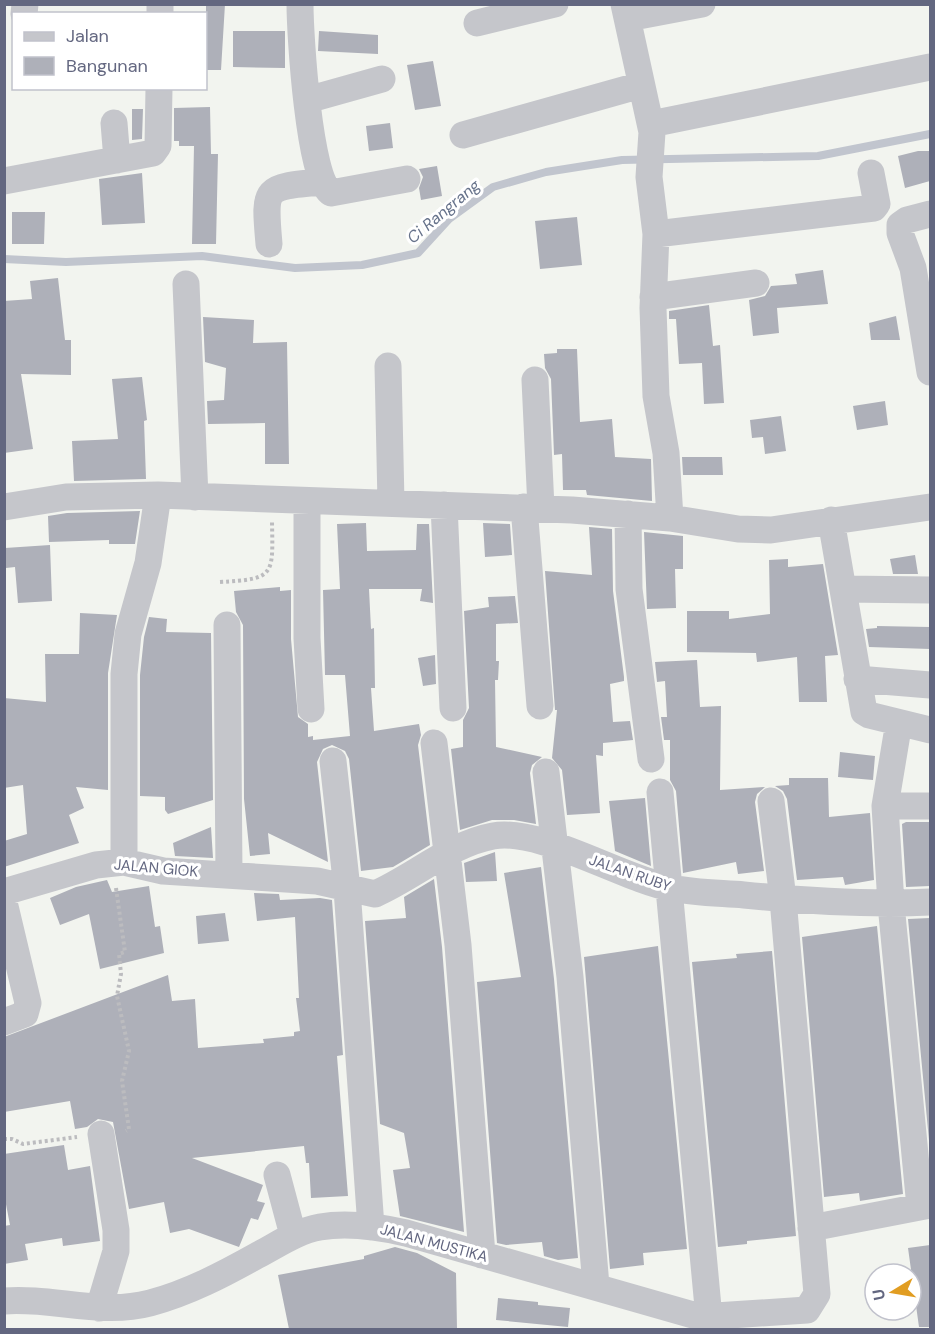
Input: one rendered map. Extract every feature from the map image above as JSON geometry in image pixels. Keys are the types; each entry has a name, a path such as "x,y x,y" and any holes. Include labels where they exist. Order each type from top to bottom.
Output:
{"street":[{"path":"300,4 299,38 321,182 331,193 407,179"},
{"path":"477,23 555,4"},
{"path":"670,518 666,453 657,396 653,297 656,234 649,177 651,135 626,11 702,4"},
{"path":"651,135 930,67"},
{"path":"308,100 382,79"},
{"path":"463,135 641,85"},
{"path":"4,181 146,156 156,150 159,90"},
{"path":"114,123 117,160"},
{"path":"656,234 874,208 877,204 871,173"},
{"path":"269,244 266,203 273,191 280,185 321,182"},
{"path":"930,214 907,220 900,225 900,233 913,268 925,318 930,372"},
{"path":"653,297 756,283"},
{"path":"186,285 195,497"},
{"path":"388,366 391,503"},
{"path":"536,380 533,508 540,706"},
{"path":"118,862 124,674 129,634 148,563 158,495"},
{"path":"4,507 66,497 158,495 533,508 670,518 754,530 930,507"},
{"path":"307,501 307,638 312,709"},
{"path":"444,505 453,708"},
{"path":"628,514 629,589 651,759"},
{"path":"831,520 857,679 866,713 930,730"},
{"path":"843,589 930,590"},
{"path":"227,625 230,874"},
{"path":"857,679 930,685"},
{"path":"771,801 783,899 811,1228 925,1206 891,904 885,807 897,734"},
{"path":"434,743 459,957 482,1255"},
{"path":"333,761 347,889 371,1227"},
{"path":"546,772 570,977 596,1286"},
{"path":"660,792 709,1318"},
{"path":"885,807 930,806"},
{"name":"JALAN RUBY","path":"347,889 375,894 448,854 484,838 501,835 522,837 670,888 783,899 891,904 930,902"},
{"name":"JALAN GIOK","path":"4,892 76,870 118,862 163,871 317,881 347,889"},
{"path":"4,902 28,1003 25,1014 4,1022"},
{"path":"99,1308 116,1251 116,1230 101,1134"},
{"path":"277,1175 292,1235"},
{"name":"JALAN MUSTIKA","path":"4,1301 99,1308 132,1307 174,1296 235,1267 292,1235 320,1227 371,1227 406,1233 709,1318 801,1312 813,1303 817,1294 811,1228"}],"path":[{"path":"220,582 257,578 266,574 270,567 272,551 272,500"},
{"path":"4,1139 12,1139 23,1144 129,1129 122,1081 129,1051 117,996 121,974 120,954 125,952 118,862"}],"building":[{"path":"206,4 225,4 221,70 207,70"},
{"path":"233,31 285,31 285,68 233,67"},
{"path":"319,31 378,35 378,54 318,51"},
{"path":"433,61 441,106 415,110 407,65"},
{"path":"210,107 211,154 218,154 216,244 192,244 194,146 179,146 179,141 174,141 174,108"},
{"path":"132,109 143,109 142,139 132,140"},
{"path":"390,123 393,148 369,151 366,126"},
{"path":"918,151 930,151 930,181 905,188 898,156"},
{"path":"437,166 442,196 421,200 419,188 423,177 419,169"},
{"path":"142,173 145,223 102,225 99,179"},
{"path":"12,212 45,212 44,244 12,244"},
{"path":"577,217 582,265 540,269 535,221"},
{"path":"823,270 828,304 777,308 779,333 753,336 749,300 765,296 771,286 797,284 795,274"},
{"path":"58,278 65,340 71,340 71,375 21,374 33,449 4,453 4,301 32,299 30,281"},
{"path":"709,305 713,346 720,345 724,403 704,404 702,363 679,364 676,319 669,319 669,311"},
{"path":"896,316 900,340 871,340 869,323"},
{"path":"203,317 254,320 253,343 287,342 289,464 265,464 265,423 208,424 207,401 224,400 226,368 205,362"},
{"path":"557,349 577,349 580,422 612,419 615,457 651,459 652,501 587,495 586,490 563,490 562,454 554,455 551,379 545,368 544,354 557,353"},
{"path":"142,377 147,420 144,421 146,479 74,481 72,441 118,439 112,379"},
{"path":"885,401 888,425 857,430 853,406"},
{"path":"781,416 786,451 765,454 763,437 752,438 750,420"},
{"path":"682,457 722,457 723,475 683,475"},
{"path":"140,511 135,544 109,544 109,540 49,542 48,516 67,513"},
{"path":"366,523 367,551 416,550 417,524 429,524 433,603 420,601 422,589 369,589 371,629 374,628 375,688 371,688 374,731 419,724 421,735 418,745 430,845 393,867 361,871 349,759 345,751 332,745 323,749 317,762 328,862 268,833 270,854 250,856 244,799 243,625 236,612 234,591 280,587 280,591 291,590 291,639 298,717 308,724 308,737 313,736 313,740 350,736 345,675 325,675 323,590 340,589 337,524"},
{"path":"483,523 510,524 512,555 485,557"},
{"path":"589,527 612,529 613,591 624,677 624,681 610,684 613,722 630,721 633,740 603,743 603,756 596,755 600,813 567,815 562,770 552,758 557,710 555,710 545,571 592,575"},
{"path":"644,532 683,536 683,569 675,569 676,608 647,609"},
{"path":"50,545 52,601 18,603 15,567 6,568 5,548"},
{"path":"915,555 918,574 893,574 890,559"},
{"path":"788,559 788,567 823,564 838,655 825,656 827,702 799,702 797,657 757,662 756,653 687,652 687,611 729,611 729,619 770,614 769,560"},
{"path":"515,596 518,623 496,624 496,661 499,661 498,680 495,680 496,747 542,757 532,765 530,773 536,824 514,820 492,820 460,830 451,749 463,747 463,720 469,708 464,611 489,607 488,597"},
{"path":"80,613 117,615 108,673 108,790 76,787 84,808 69,815 79,843 4,867 4,841 27,834 23,785 4,788 4,698 46,702 45,654 79,654"},
{"path":"149,617 167,619 166,632 211,633 213,800 168,814 165,810 165,797 140,796 140,675 144,637"},
{"path":"877,626 930,627 930,649 869,647 866,629 877,628"},
{"path":"435,655 436,684 423,686 418,658"},
{"path":"697,660 700,707 721,706 720,790 765,787 757,794 755,802 764,871 738,874 736,862 683,873 676,791 670,780 670,740 664,740 661,717 667,717 665,681 657,682 655,662"},
{"path":"840,752 875,756 873,780 838,777"},
{"path":"789,778 828,778 829,817 870,813 874,880 845,885 843,877 797,880 787,799 783,791 775,786 789,785"},
{"path":"645,798 651,866 615,851 609,801"},
{"path":"930,822 930,886 906,887 902,824"},
{"path":"211,827 213,858 175,856 173,843"},
{"path":"495,852 497,881 466,882 464,863"},
{"path":"541,867 554,979 578,1258 558,1260 544,1256 542,1242 506,1245 497,1243 477,982 521,977 504,873"},
{"path":"434,879 442,947 464,1232 400,1216 393,1170 410,1168 404,1133 380,1124 365,921 406,918 404,897"},
{"path":"107,880 112,892 149,886 155,927 160,926 164,953 100,969 89,914 60,925 50,898 76,887"},
{"path":"254,893 279,894 280,900 320,898 332,900 343,1055 337,1056 348,1196 311,1198 309,1163 306,1163 304,1146 192,1158 263,1185 257,1201 265,1203 258,1220 251,1218 239,1247 189,1229 170,1233 164,1202 129,1209 113,1122 98,1119 87,1127 75,1129 70,1101 4,1112 4,1037 168,975 172,1001 195,999 198,1048 264,1043 263,1039 294,1036 294,1032 300,1031 296,998 299,998 295,917 257,921"},
{"path":"225,913 229,941 198,944 196,916"},
{"path":"930,918 930,1151 908,919"},
{"path":"877,926 903,1194 860,1201 859,1193 824,1197 802,937"},
{"path":"658,946 687,1249 643,1253 644,1265 610,1269 584,957"},
{"path":"772,951 796,1236 747,1241 747,1244 718,1247 692,962 737,958 736,954"},
{"path":"64,1145 68,1170 90,1166 100,1241 63,1246 62,1238 25,1244 28,1260 4,1264 4,1226 10,1225 4,1194 4,1154"},
{"path":"930,1245 930,1327 919,1327 918,1322 923,1322 923,1262 910,1262 908,1248"},
{"path":"395,1247 417,1253 456,1273 457,1329 289,1329 278,1275 364,1259 364,1256"},
{"path":"498,1298 570,1308 568,1327 496,1320"}],"waterway":[{"name":"Ci Rangrang","path":"4,259 66,262 202,256 295,268 362,265 418,253 449,219 493,187 546,172 622,160 818,156 930,134"}]}
